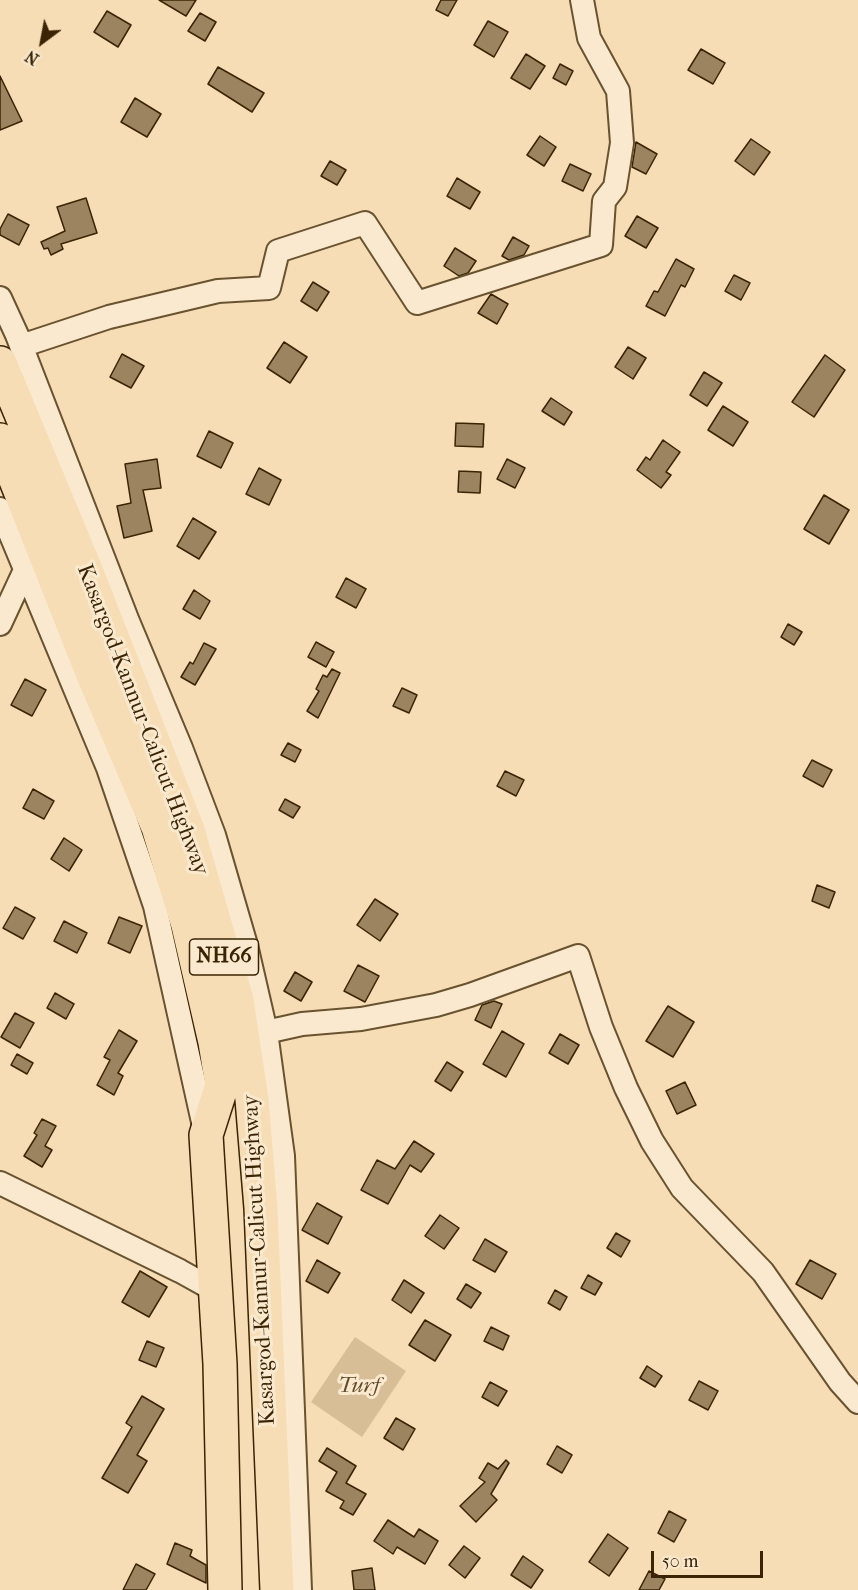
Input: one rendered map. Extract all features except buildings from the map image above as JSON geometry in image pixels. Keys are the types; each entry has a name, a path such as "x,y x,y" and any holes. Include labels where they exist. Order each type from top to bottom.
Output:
{"highway":[{"name":"Kasargod-Kannur-Calicut Highway","path":"10,355 94,592 188,830 237,1000 252,1099 261,1208 276,1590"},
{"name":"Kasargod-Kannur-Calicut Highway","path":"0,440 93,675 158,827 188,925 215,1042 222,1085 206,1135 216,1291 225,1590"}],"street":[{"path":"10,355 109,317 218,291 269,288 278,250 364,223 417,303 601,245 604,201 615,187 622,143 621,122 618,91 589,38 582,0"},
{"path":"0,298 10,355 127,619 181,748 214,835 246,945 266,1032 283,1156 300,1590"},
{"path":"0,509 108,768 154,906 206,1135"},
{"path":"0,624 25,570"},
{"path":"266,1032 302,1024 361,1019 436,1005 578,956 601,1027 621,1078 652,1141 682,1188 763,1272 840,1382 858,1402"},
{"path":"0,1183 216,1291"}],"green space":[{"name":"Turf","path":"355,1337 406,1371 362,1437 311,1402"}]}
